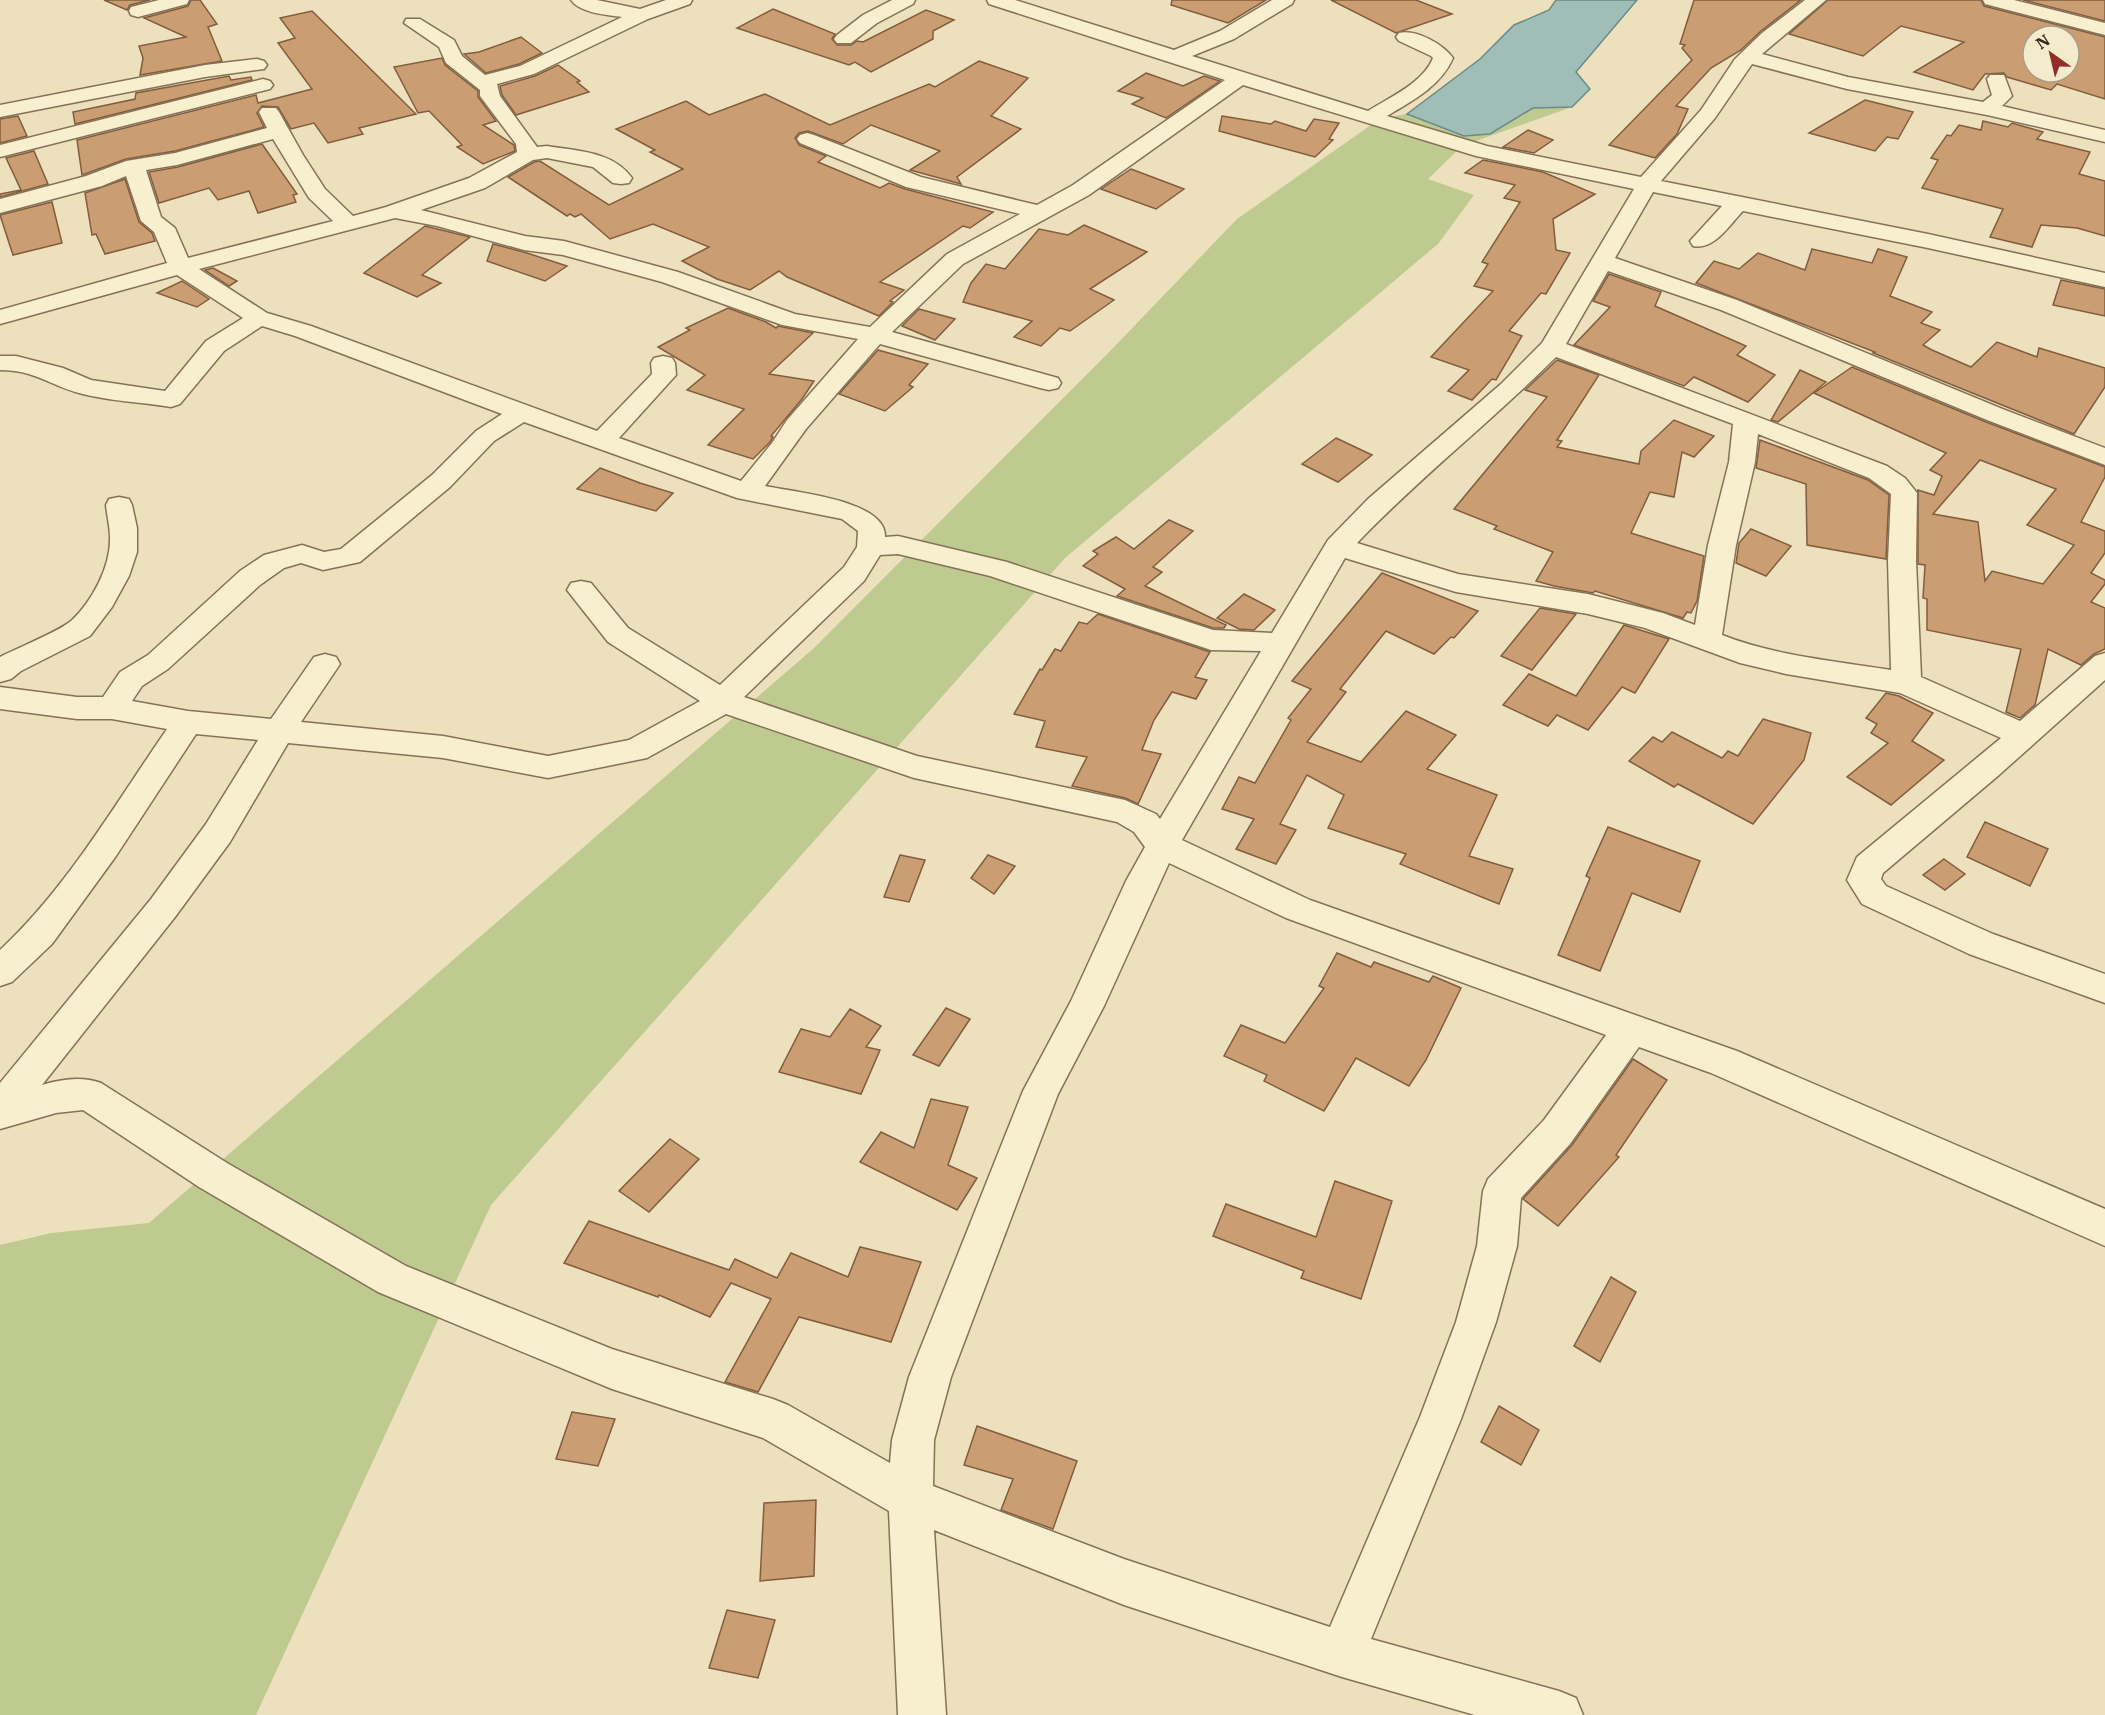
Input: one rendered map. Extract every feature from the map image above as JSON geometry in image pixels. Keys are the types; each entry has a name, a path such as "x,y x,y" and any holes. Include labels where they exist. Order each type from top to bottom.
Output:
{"street":[{"path":"138,11 180,0"},
{"path":"580,0 604,9 641,15"},
{"path":"482,82 527,70 641,15 683,0"},
{"path":"844,39 870,19 906,0"},
{"path":"996,0 1483,152 1928,241 2105,280"},
{"path":"1033,10 1055,0"},
{"path":"1177,56 1227,35 1285,0"},
{"path":"922,1715 910,1499 913,1440 930,1377 1041,1091 1086,1006 1143,881 1338,546 1378,505 1552,347 1604,262 1647,184 1708,114 1742,63 1769,37 1817,0"},
{"path":"1992,0 2105,29"},
{"path":"413,24 447,44 453,59 490,88 490,96 526,144 528,154"},
{"path":"1372,117 1431,77 1441,66 1443,58 1438,52 1406,37"},
{"path":"0,111 205,71 255,57 269,113 279,131 317,193 347,222"},
{"path":"1749,57 1847,83 1987,109 2105,136"},
{"path":"746,492 782,447 796,425 875,335 955,259 1042,213 1117,166 1240,78"},
{"path":"1987,109 2001,96 1997,79"},
{"path":"0,151 263,86"},
{"path":"0,206 94,181 134,166 177,159 279,131"},
{"path":"807,139 914,182 1042,213"},
{"path":"0,317 347,222 394,212 477,183 528,154 548,152 600,162 621,178"},
{"path":"0,698 77,708 112,708 188,722 443,747 548,767 636,750 700,716 722,701 854,574 871,547 872,530 865,520 850,513 746,492 522,413 303,331 259,318 180,267 164,228 152,221 134,166"},
{"path":"1701,241 1737,204"},
{"path":"394,212 440,220 524,243 564,248 670,277 790,320 875,335 1049,383"},
{"path":"1604,262 1729,306 2105,457"},
{"path":"0,363 16,363 54,373 86,387 171,399 215,346 259,318"},
{"path":"1552,347 1878,472 1896,484 1904,493 1902,561 1906,683"},
{"path":"603,440 664,375 663,363"},
{"path":"112,708 131,679 158,662 250,578 274,561 302,554 323,561 350,556 441,481 485,436 522,413"},
{"path":"1707,639 1722,545 1742,462 1746,420"},
{"path":"0,672 10,664 80,629 89,620 116,574 122,557 124,543 119,505"},
{"path":"871,547 898,545 997,568 1211,640 1265,641 1278,647"},
{"path":"1338,546 1456,583 1588,604 1653,620 1740,652 1786,664 1906,683 2024,735"},
{"path":"581,590 618,635 722,701 914,766 1125,812 1145,823 1162,845 1298,909 1724,1062 2105,1228"},
{"path":"2105,663 1869,866 1864,880 1874,895 1980,944 2105,989"},
{"path":"0,1112 163,908 218,833 279,731 325,664"},
{"path":"0,972 40,934 104,847 188,722"},
{"path":"1342,1654 1440,1419 1476,1323 1497,1246 1502,1191 1557,1132 1631,1029"},
{"path":"0,1112 56,1097 88,1094 213,1175 392,1279 612,1368 773,1420 910,1499 1124,1582 1342,1654 1560,1715"}],"green space":[{"path":"1572,107 1462,146 1428,179 1474,195 1438,244 1065,558 491,1205 256,1715 0,1715 0,1245 51,1233 149,1223 814,648 1113,348 1237,219 1381,118 1407,114 1464,136 1490,134 1533,108"}],"water":[{"path":"1556,0 1637,0 1576,72 1590,89 1572,107 1533,108 1490,134 1464,136 1407,114 1480,59 1514,25 1549,10"}],"building":[{"path":"104,0 150,0 130,5 127,10"},
{"path":"191,0 200,0 217,24 208,27 222,61 140,75 143,58 139,46 186,37 144,18 188,6"},
{"path":"1172,0 1266,0 1228,23 1171,5"},
{"path":"1331,0 1416,0 1452,14 1396,33"},
{"path":"1694,0 1801,0 1741,50 1711,68 1676,106 1688,109 1677,134 1655,158 1609,145 1692,60 1682,48 1685,45 1680,44"},
{"path":"1828,0 1981,0 1984,6 2054,24 2021,24 2021,81 2007,77 2004,73 1985,74 1973,90 1914,72 1964,42 1901,26 1863,56 1789,34"},
{"path":"2023,0 2105,0 2105,21"},
{"path":"773,9 835,34 832,39 837,45 863,42 926,10 954,20 933,31 933,39 871,72 855,62 849,65 737,28"},
{"path":"312,11 416,114 359,128 363,134 328,143 314,123 291,129 278,107 262,106 257,113 264,127 175,151 126,159 82,175 77,140 256,95 258,103 312,89 278,43 295,38 280,18"},
{"path":"2081,31 2105,37 2105,99 2057,84 2081,84"},
{"path":"521,37 542,53 519,64 486,73 464,54 479,52"},
{"path":"442,58 445,65 478,91 478,97 496,121 483,125 514,145 515,151 483,164 457,147 462,145 429,111 418,113 394,67"},
{"path":"979,61 1028,78 991,116 1021,129 957,177 961,184 910,170 940,151 871,125 843,144 808,131 799,133 795,138 799,145 826,156 818,162 880,188 889,183 993,212 970,228 963,226 880,282 904,290 890,301 893,302 879,316 787,277 779,271 750,290 717,279 682,261 709,247 653,224 610,239 581,214 575,217 570,214 567,216 508,177 540,161 609,205 683,169 650,152 655,150 616,129 686,101 709,115 765,94 830,125 929,84 935,87"},
{"path":"558,65 580,81 577,82 589,92 516,115 502,95 500,86 535,76"},
{"path":"1146,73 1183,86 1204,76 1220,81 1166,118 1132,104 1143,98 1118,91"},
{"path":"229,76 231,80 251,77 252,80 75,124 73,112 135,99 136,93"},
{"path":"2031,84 2057,84 2051,90"},
{"path":"1865,100 1913,112 1898,139 1887,137 1875,151 1809,133"},
{"path":"18,116 27,136 0,143 0,119"},
{"path":"1222,116 1271,124 1275,121 1306,131 1314,119 1339,123 1329,139 1333,140 1315,157 1219,131"},
{"path":"1983,121 2008,127 2012,123 2043,132 2037,139 2090,152 2079,174 2105,181 2105,236 2077,228 2041,225 2032,247 1990,237 2003,209 1922,188 1938,160 1931,158 1947,135 1951,136 1959,125 1981,130"},
{"path":"1528,130 1553,140 1534,153 1503,147"},
{"path":"262,144 297,194 293,195 296,202 258,213 249,191 218,200 209,188 159,203 149,172 178,167"},
{"path":"34,151 48,184 0,197 0,194 21,190 6,158"},
{"path":"1483,160 1543,172 1595,194 1553,219 1556,250 1570,253 1546,294 1541,293 1509,331 1522,336 1496,380 1492,379 1472,400 1448,391 1469,370 1431,357 1493,291 1474,286 1488,264 1482,262 1520,202 1504,198 1515,185 1465,173"},
{"path":"1131,169 1184,189 1156,209 1101,189"},
{"path":"125,179 139,222 152,233 155,241 105,254 96,234 92,235 85,193"},
{"path":"52,202 62,243 13,255 0,215"},
{"path":"1084,225 1147,252 1090,289 1114,300 1070,331 1060,328 1041,346 1014,337 1032,321 963,302 971,283 986,264 1005,269 1039,229 1068,235"},
{"path":"425,226 470,237 422,275 441,283 417,297 364,273"},
{"path":"493,244 567,266 545,281 487,261"},
{"path":"1812,249 1872,263 1878,249 1907,257 1890,296 1932,312 1921,323 1940,330 1923,345 1932,350 1971,367 1997,342 2037,357 2039,348 2105,368 2105,387 2074,434 1873,353 1875,352 1696,283 1714,261 1739,269 1758,253 1805,270"},
{"path":"213,268 237,281 229,286 205,270"},
{"path":"1609,274 1661,292 1655,306 1746,346 1737,355 1775,375 1748,402 1694,377 1684,386 1574,345 1610,307 1593,301"},
{"path":"2061,280 2105,289 2105,316 2053,305"},
{"path":"182,281 209,299 197,307 157,293"},
{"path":"728,308 776,328 778,326 813,333 769,374 814,381 771,436 773,437 770,442 753,459 708,445 744,409 687,390 705,375 658,347 690,330 686,328"},
{"path":"919,309 955,319 935,340 902,326"},
{"path":"878,350 928,364 909,385 913,387 885,411 839,394"},
{"path":"1557,360 1599,375 1557,440 1562,441 1557,447 1639,464 1641,451 1674,420 1714,436 1694,457 1682,452 1674,497 1650,492 1631,533 1704,556 1697,601 1691,613 1687,612 1683,618 1595,591 1593,593 1536,581 1553,552 1494,529 1497,526 1454,509 1547,397 1525,390"},
{"path":"1852,367 1986,422 2105,467 2105,477 2081,522 2105,531 2105,553 2091,573 2105,580 2105,584 2091,602 2105,608 2105,649 2094,654 2081,665 2048,649 2035,705 2020,718 2006,712 2021,649 1927,630 1927,599 1923,598 1925,565 1918,564 1918,490 1934,495 1942,476 1930,470 1946,453 1814,393","holes":["1980,460 2056,489 2027,525 2074,545 2043,584 1992,571 1985,581 1978,522 1933,514"]},
{"path":"1800,370 1826,382 1778,422 1771,420"},
{"path":"1336,438 1372,455 1338,482 1302,464"},
{"path":"1760,440 1868,480 1889,495 1886,559 1807,545 1806,484 1756,468"},
{"path":"600,468 673,493 656,511 577,489"},
{"path":"1169,520 1193,531 1153,567 1162,572 1145,586 1226,625 1224,628 1213,628 1117,596 1125,589 1083,566 1098,554 1093,551 1116,537 1134,549"},
{"path":"1751,529 1791,546 1766,576 1736,563 1739,543"},
{"path":"1382,573 1478,611 1454,638 1451,637 1434,654 1386,631 1340,689 1346,692 1307,742 1361,762 1406,711 1456,735 1427,769 1497,795 1469,856 1513,869 1499,904 1400,864 1406,854 1328,828 1344,795 1307,775 1280,824 1296,830 1276,864 1236,849 1254,819 1222,809 1239,777 1255,783 1291,720 1288,718 1311,689 1292,681"},
{"path":"1244,594 1275,610 1254,630 1239,629 1217,618"},
{"path":"1540,608 1576,614 1532,670 1501,656"},
{"path":"1098,614 1210,652 1195,677 1207,680 1196,699 1172,692 1154,720 1142,750 1161,754 1138,804 1125,798 1072,786 1087,757 1036,747 1045,721 1014,714 1040,669 1042,670 1055,649 1061,651 1079,622 1087,624"},
{"path":"1624,625 1669,639 1635,693 1622,687 1588,730 1557,715 1548,726 1503,705 1529,674 1576,696"},
{"path":"1886,693 1899,696 1933,713 1912,741 1944,760 1891,805 1847,777 1888,743 1871,733 1877,724 1866,718"},
{"path":"1763,719 1811,733 1804,760 1753,824 1678,784 1674,787 1629,761 1653,737 1662,742 1672,732 1722,758 1728,751 1738,756"},
{"path":"1985,822 2048,849 2030,886 1967,857"},
{"path":"1608,827 1700,861 1680,912 1632,893 1600,971 1558,955 1590,878 1586,876"},
{"path":"900,855 925,860 909,902 884,897"},
{"path":"988,855 1015,866 994,894 971,878"},
{"path":"1944,859 1965,874 1945,890 1923,875"},
{"path":"1337,953 1371,967 1374,962 1429,982 1433,976 1461,988 1426,1060 1409,1086 1356,1058 1324,1111 1264,1081 1267,1075 1224,1056 1241,1025 1285,1043 1324,988 1319,986"},
{"path":"946,1008 970,1019 939,1066 913,1055"},
{"path":"850,1009 881,1026 866,1047 880,1050 861,1094 779,1072 801,1029 830,1037"},
{"path":"1633,1059 1667,1080 1616,1155 1619,1157 1558,1226 1523,1199 1572,1145"},
{"path":"931,1099 968,1107 948,1165 977,1178 957,1210 860,1162 881,1132 914,1148"},
{"path":"670,1139 699,1159 649,1212 619,1191"},
{"path":"1335,1181 1392,1201 1361,1299 1301,1278 1304,1271 1213,1236 1226,1204 1316,1237"},
{"path":"589,1221 729,1270 735,1259 777,1278 791,1253 848,1277 860,1247 921,1262 891,1342 799,1317 758,1392 725,1382 771,1299 731,1283 710,1317 659,1295 658,1297 564,1263"},
{"path":"1611,1277 1636,1292 1600,1362 1574,1346"},
{"path":"1499,1406 1539,1430 1521,1465 1481,1442"},
{"path":"572,1412 615,1419 598,1466 556,1459"},
{"path":"977,1426 1077,1461 1053,1529 1001,1510 1013,1479 964,1465"},
{"path":"816,1500 814,1576 760,1581 764,1503"},
{"path":"727,1610 775,1620 758,1678 709,1668"}]}
